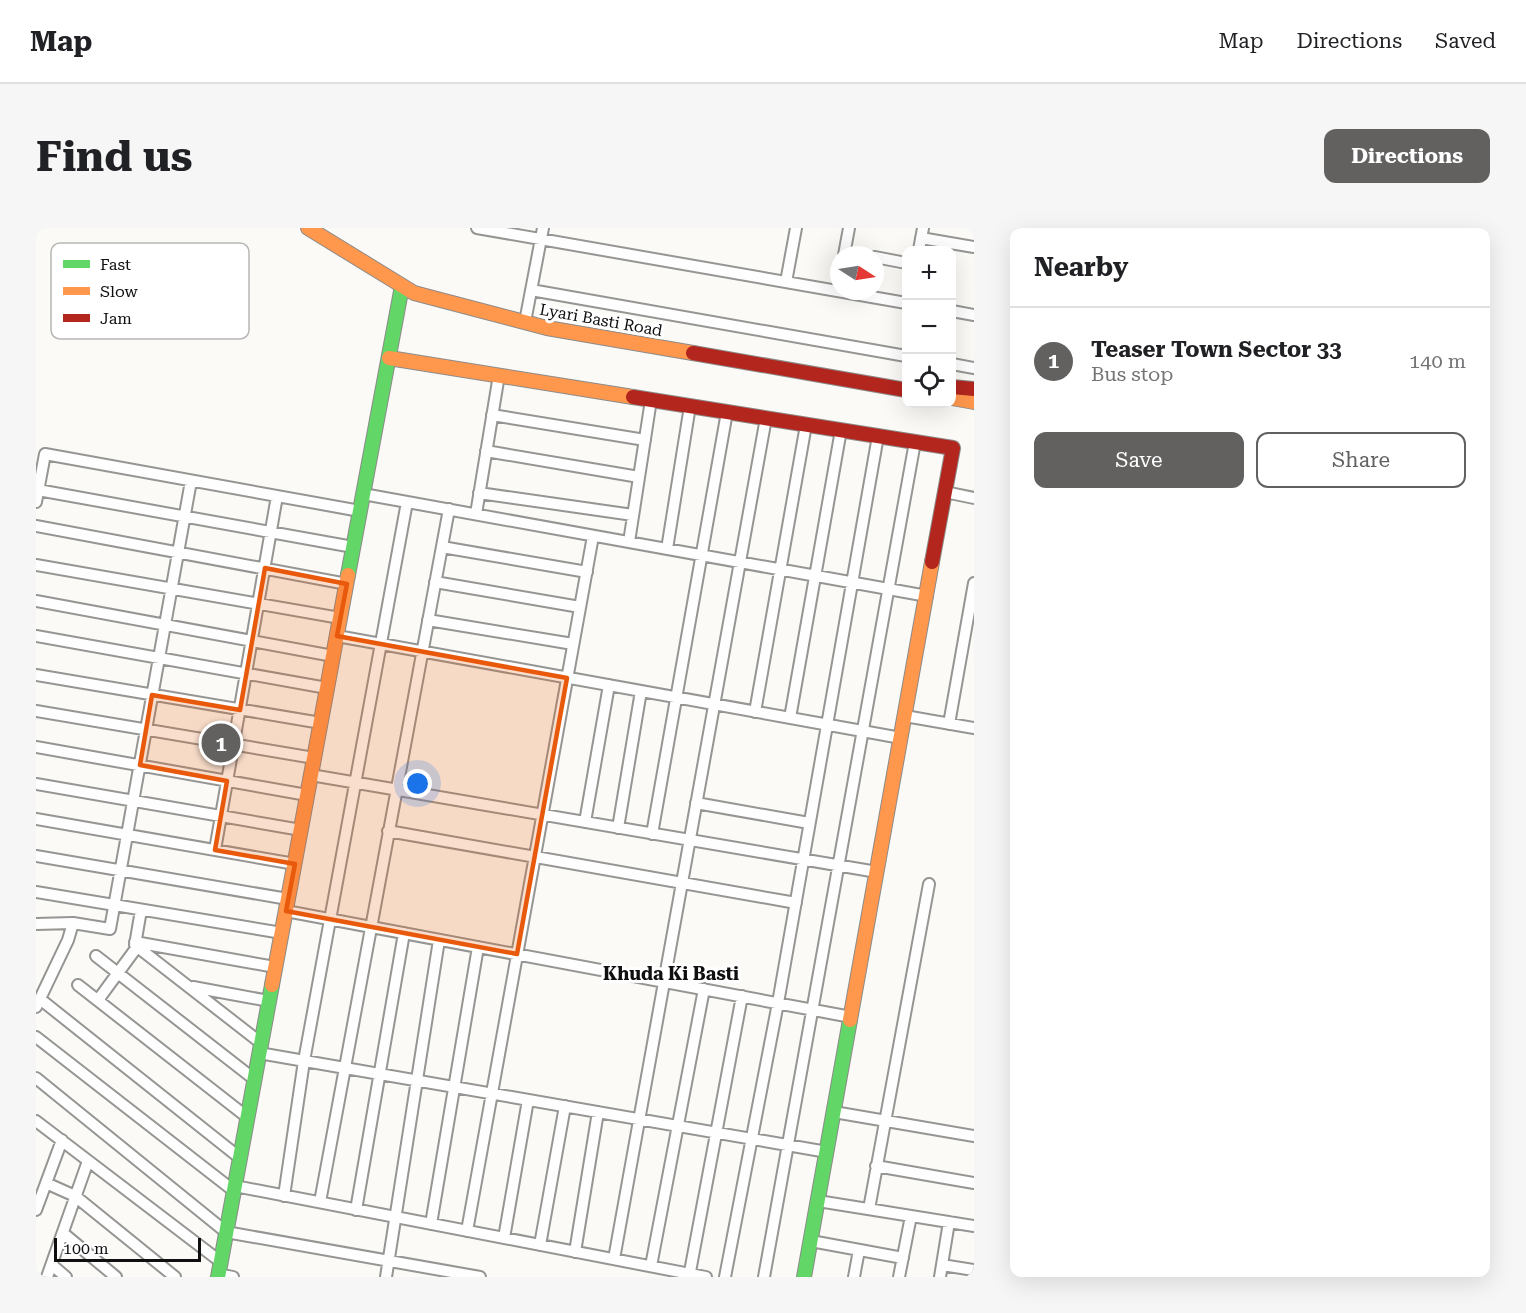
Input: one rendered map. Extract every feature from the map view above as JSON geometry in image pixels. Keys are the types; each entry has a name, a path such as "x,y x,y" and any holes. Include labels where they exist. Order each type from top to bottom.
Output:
{"street":[{"name":"Lyari Basti Road","path":"308,228 414,293 525,322 902,389"},
{"path":"477,228 542,234 786,282 830,287"},
{"path":"786,282 794,228"},
{"path":"846,246 849,228"},
{"path":"922,233 974,247"},
{"path":"525,322 542,234"},
{"path":"884,258 902,261"},
{"path":"219,1271 402,286"},
{"path":"531,290 902,355"},
{"path":"884,298 902,302"},
{"path":"956,312 974,315"},
{"path":"389,358 953,448 804,1277"},
{"path":"956,365 974,368"},
{"path":"476,514 499,375"},
{"path":"956,387 974,389"},
{"path":"956,399 974,402"},
{"path":"629,542 651,400"},
{"path":"667,549 690,406"},
{"path":"652,834 678,698 727,412"},
{"path":"492,415 645,440"},
{"path":"614,1259 766,418"},
{"path":"755,712 806,425"},
{"path":"790,718 841,430"},
{"path":"725,1277 750,1138 778,1003 878,436"},
{"path":"764,1277 915,442"},
{"path":"486,451 639,477"},
{"path":"36,502 45,454 360,511"},
{"path":"36,924 73,923 110,929 191,480"},
{"path":"38,486 353,547"},
{"path":"945,492 974,498"},
{"path":"479,493 633,515"},
{"path":"363,494 927,596"},
{"path":"215,850 277,496"},
{"path":"284,1196 304,1061 407,502"},
{"path":"320,1202 449,509"},
{"path":"36,526 347,584"},
{"path":"467,1231 593,536"},
{"path":"442,547 587,572"},
{"path":"36,565 340,618"},
{"path":"435,582 580,608"},
{"path":"949,724 974,583"},
{"path":"36,601 333,656"},
{"path":"428,620 573,644"},
{"path":"36,636 327,688"},
{"path":"337,636 901,738"},
{"path":"36,675 321,723"},
{"path":"585,822 609,685"},
{"path":"618,828 640,691"},
{"path":"36,711 314,758"},
{"path":"905,716 974,728"},
{"path":"36,747 308,795"},
{"path":"311,775 877,872"},
{"path":"36,784 301,830"},
{"path":"696,803 809,823"},
{"path":"36,819 295,864"},
{"path":"388,831 796,903"},
{"path":"36,856 121,870 287,905 331,920 851,1017"},
{"path":"869,1209 929,884"},
{"path":"36,892 282,933"},
{"path":"98,1000 136,945 141,910"},
{"path":"73,923 68,940 38,1003 240,1158"},
{"path":"356,1210 404,933"},
{"path":"386,1277 439,940"},
{"path":"136,945 275,967"},
{"path":"136,945 260,1048 304,1061 827,1152"},
{"path":"431,1224 478,947"},
{"path":"96,956 254,1080"},
{"path":"78,985 248,1117"},
{"path":"188,987 269,1001"},
{"path":"651,1266 704,990"},
{"path":"689,1275 742,996"},
{"path":"36,1037 234,1189 320,1202 706,1277"},
{"path":"36,1078 226,1232 389,1261 435,1273 480,1277"},
{"path":"504,1238 528,1100"},
{"path":"540,1245 565,1106"},
{"path":"575,1252 598,1112"},
{"path":"834,1112 974,1136"},
{"path":"36,1121 88,1161 219,1271 233,1277"},
{"path":"36,1210 62,1140"},
{"path":"47,1277 88,1161"},
{"path":"876,1166 974,1183"},
{"path":"46,1183 75,1196 175,1277"},
{"path":"818,1201 974,1226"},
{"path":"899,1277 911,1216"},
{"path":"939,1277 949,1222"},
{"path":"63,1233 116,1277"},
{"path":"811,1241 903,1258"},
{"path":"854,1277 859,1250"},
{"path":"52,1265 66,1277"},
{"path":"942,1265 974,1270"}],"highlighted area":[{"path":"265,568 347,584 337,636 567,678 517,954 286,911 295,864 215,850 227,781 140,765 152,695 240,710"}],"traffic: fast":[{"path":"348,575 402,286"},
{"path":"218,1277 272,985"},
{"path":"804,1277 850,1020"}],"traffic: slow":[{"path":"308,228 414,293 547,328 693,353"},
{"path":"389,358 633,397"},
{"path":"956,399 974,402"},
{"path":"850,1020 932,562"},
{"path":"272,985 348,575"}],"traffic: jam":[{"path":"693,353 902,389"},
{"path":"956,387 974,389"},
{"path":"633,397 953,448 932,562"}],"place":[{"name":"Teaser Town Sector 33","path":"221,743"}],"district":[{"name":"Khuda Ki Basti","path":"671,973"}]}
